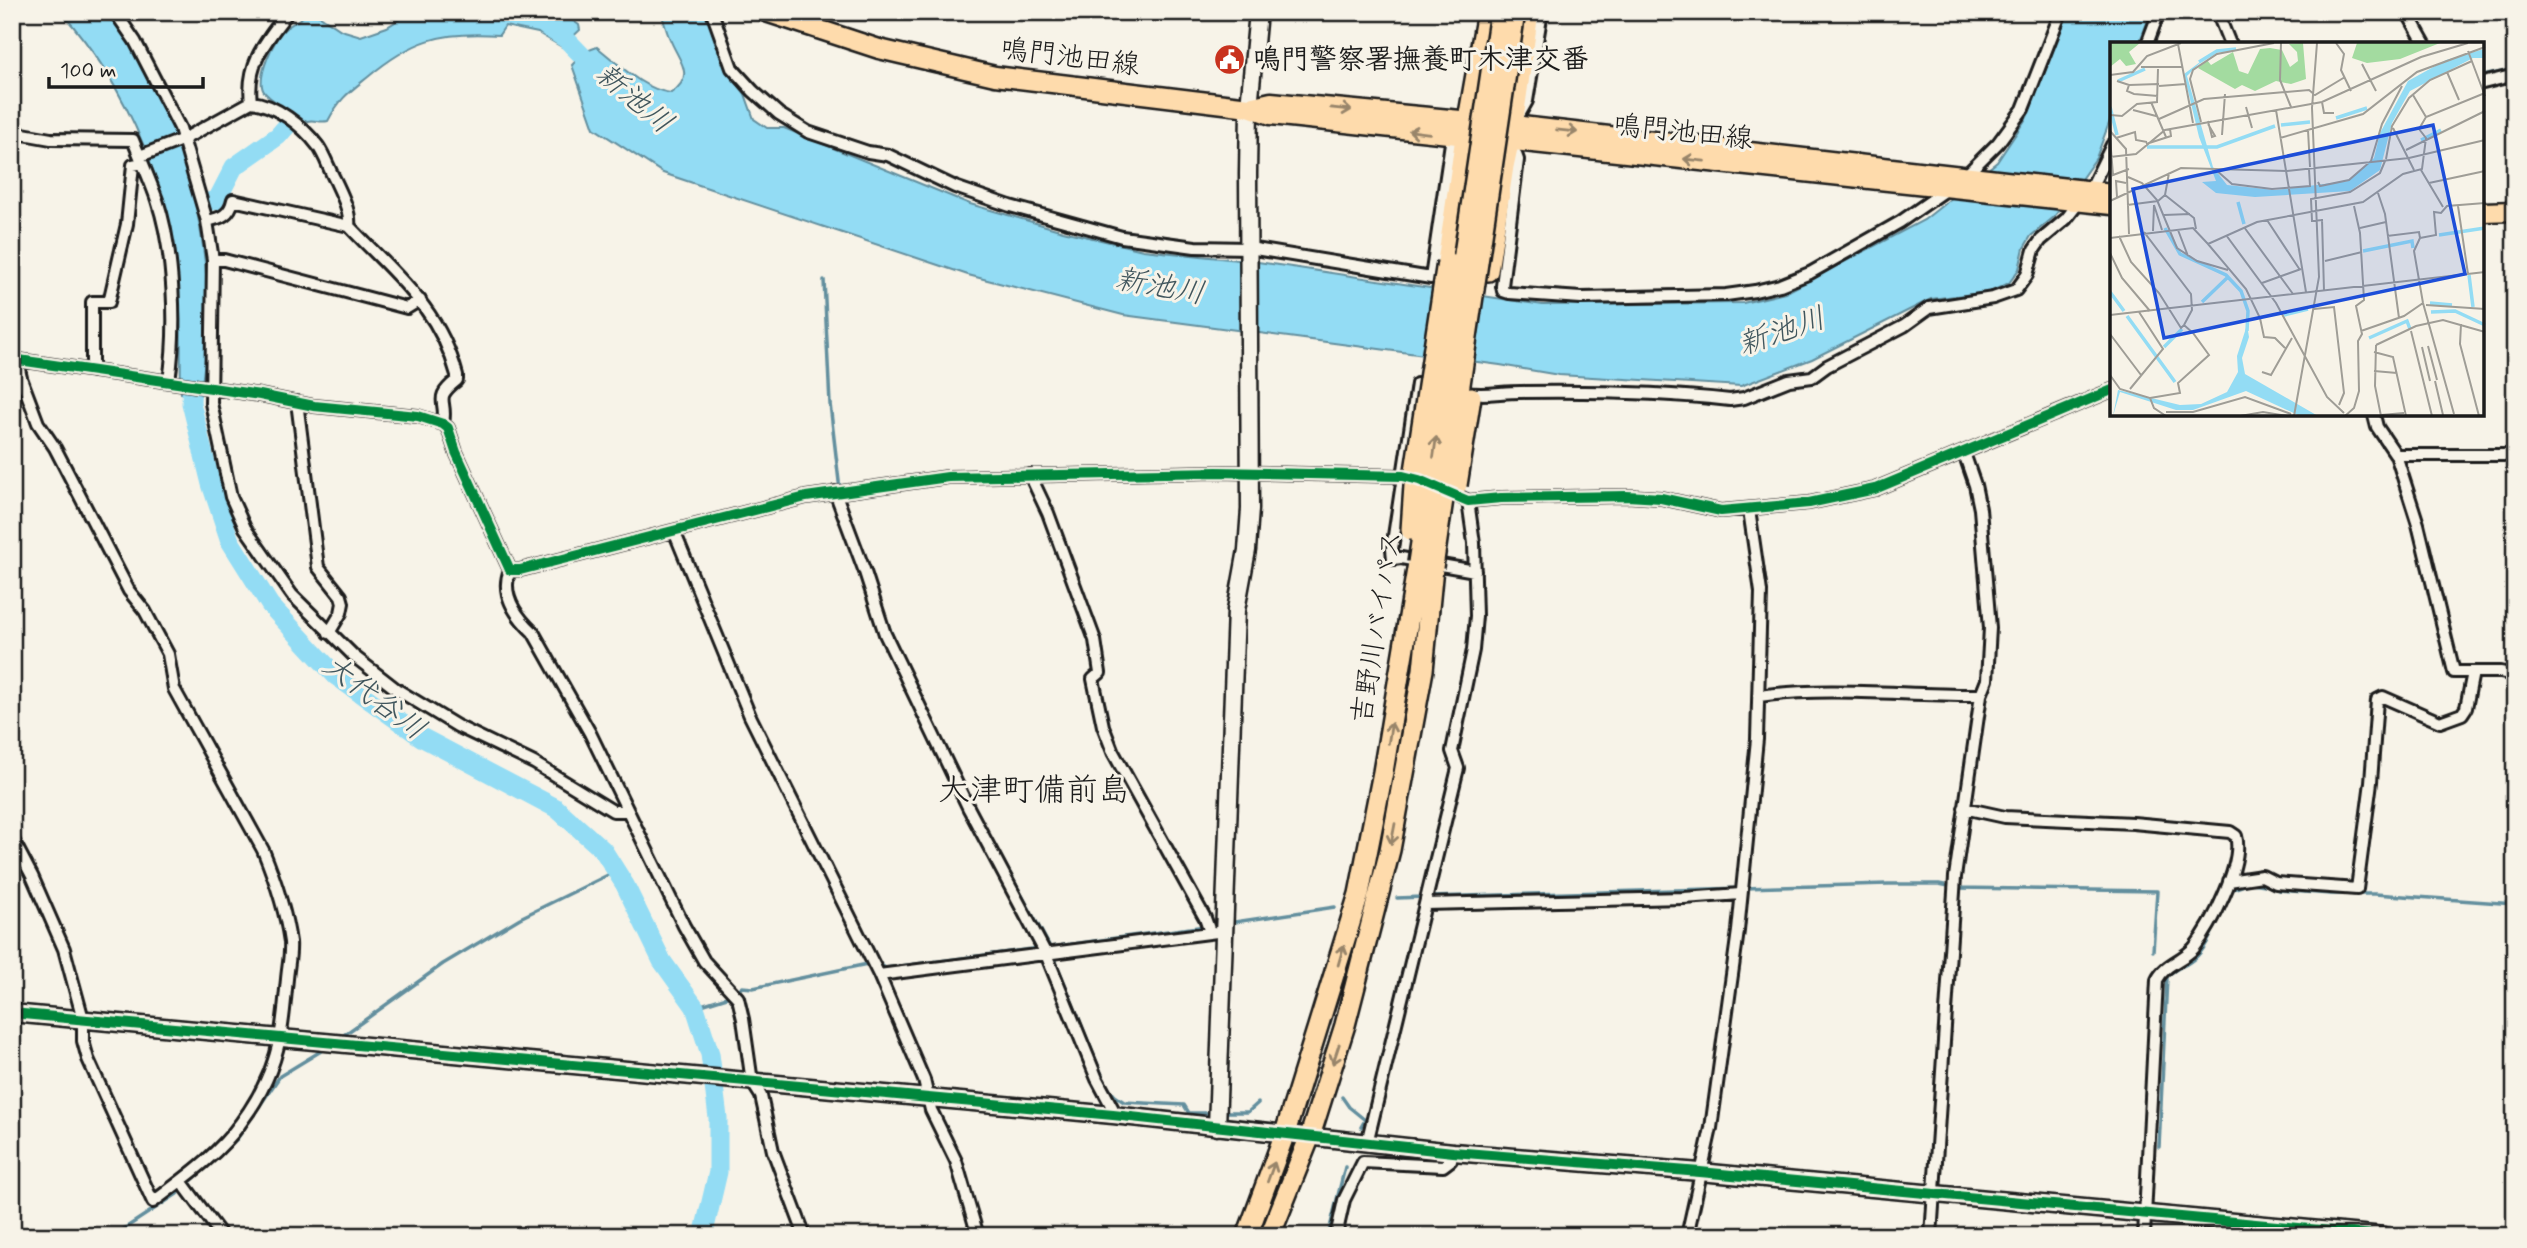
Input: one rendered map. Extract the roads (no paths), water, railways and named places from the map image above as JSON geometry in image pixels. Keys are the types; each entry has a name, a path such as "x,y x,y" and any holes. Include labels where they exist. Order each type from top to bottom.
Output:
{"highway":[{"path":"1425,565 1415,471 1447,262 1462,132 1477,74 1487,12"},
{"name":"吉野川バイパス","path":"1270,1236 1310,1136 1345,1025 1398,811 1423,670 1425,565 1500,12"},
{"name":"吉野川バイパス","path":"1247,1236 1285,1133 1359,894 1383,772 1410,607 1425,565 1515,12"},
{"path":"1425,565 1463,454 1488,271 1529,12"}],"main road":[{"name":"鳴門池田線","path":"766,12 879,49 995,76 1249,107 1271,102 1462,132 1512,132 2079,195 2110,193"},
{"name":"鳴門池田線","path":"2079,195 2110,204"},
{"path":"2485,212 2515,211"},
{"path":"2485,224 2515,223"}],"street":[{"path":"115,12 135,41 182,140 204,210 212,260 213,368 208,387 231,497 244,528 292,595 329,633 396,690 457,726 534,763 613,811 626,811"},
{"path":"251,102 249,89 257,54 288,12"},
{"path":"712,12 732,68 753,92 779,114 808,132 858,149 888,155 955,187 1122,237 1430,278 1462,132 1467,73 1478,12"},
{"path":"1217,1127 1216,932 1236,610 1247,550 1250,509 1249,107 1258,12"},
{"path":"1542,12 1527,101 1512,132 1518,160 1502,286 1503,291 1509,293 1581,298 1726,295 1755,291 1810,273 1900,222 1961,183 1998,144 2023,109 2061,12"},
{"path":"2148,42 2159,12"},
{"path":"2217,12 2229,42"},
{"path":"2407,12 2425,42"},
{"path":"2485,82 2515,75"},
{"path":"92,371 92,302 109,302 127,223 133,165 142,158 182,140 251,102 261,103 304,131 319,147 341,192 349,226"},
{"path":"12,132 51,139 133,140 157,201 165,236 174,334 173,382"},
{"path":"1475,571 1401,558 1393,559 1417,384 1484,396 1517,392 1643,392 1730,400 1744,398 1789,380 1812,377 1827,366 1904,326 1929,308 1993,298 2016,290 2027,275 2034,250 2041,240 2066,219 2110,148"},
{"path":"204,210 226,214 231,210 233,200 349,226 420,300 442,332 457,375 457,380 444,391 441,398 443,424"},
{"path":"212,260 224,260 407,307 420,300"},
{"path":"12,838 33,876 64,950 83,1019 83,1041 88,1059 153,1202 181,1181 240,1125 268,1075 280,1038 290,942 272,872 263,850 174,689 168,654 145,611 129,591 55,448 38,424 15,359 331,408 418,416 443,424 510,570 506,580 511,604 520,620 533,632 584,722 684,926 705,961 738,998 747,1081 761,1096 773,1151 805,1236"},
{"path":"510,570 520,570 835,492 948,477 1249,474 1403,476 1468,501 1628,496 1661,498 1721,511 1821,502 1875,489 2110,391"},
{"path":"297,402 318,567 343,603 341,613 329,633"},
{"path":"2374,416 2377,427 2396,455 2418,524 2454,672 2500,672 2515,675"},
{"path":"1931,1236 1954,888 1981,695 1987,680 1990,628 1980,509 1965,453"},
{"path":"2396,455 2515,455"},
{"path":"1030,475 1048,513 1095,640 1100,673 1093,679 1103,726 1114,752 1205,918 1216,932"},
{"path":"835,492 885,634 969,809 1046,954 1114,1115"},
{"path":"1367,1143 1458,768 1452,751 1473,650 1475,571 1468,501"},
{"path":"1687,1236 1711,1128 1741,894 1757,739 1760,592 1749,510"},
{"path":"674,531 750,716 879,975 924,1080 927,1097 956,1161 978,1236"},
{"path":"2229,881 2262,876 2276,883 2357,890 2371,782 2377,700 2383,697 2440,722 2462,714 2466,708 2473,673"},
{"path":"1759,696 1842,691 1981,695"},
{"path":"1964,808 2005,817 2133,823 2230,832 2236,836 2238,842 2229,881 2208,925 2194,948 2162,971 2157,980 2144,1236"},
{"path":"1425,904 1684,898 1741,894"},
{"path":"879,975 1216,932"},
{"path":"12,1013 1114,1115 1453,1152 1933,1193 2384,1236"},
{"path":"1336,1236 1344,1200 1363,1162 1443,1166 1451,1160 1453,1152"},
{"path":"181,1181 222,1236"}],"water":[{"path":"61,12 110,12 137,54 160,99 179,146 203,245 207,295 206,345 200,395 181,393 180,309 175,258 157,182 127,109 108,75"},
{"path":"309,12 314,12 341,30 361,36 387,27 411,12 561,12 579,25 580,30 562,47 538,33 505,26 499,35 444,37 413,46 384,64 350,92 328,121 322,122 307,121 279,105 262,87 267,59 281,33"},
{"path":"661,12 705,12 729,72 745,94 754,119 767,128 784,128 970,204 1063,231 1143,250 1258,262 1543,305 1743,303 1785,293 1924,220 1997,162 2027,117 2068,12 2151,12 2140,42 2110,42 2110,120 2096,158 2054,217 2031,236 2024,248 2019,269 2009,283 1990,292 1931,299 1812,359 1741,386 1559,375 1123,315 968,275 663,173 594,128 572,65 584,52 597,47 650,87 671,93 679,86 684,74 681,61 667,33"}],"waterway":[{"name":"新池川","path":"546,26 566,39 598,72"},
{"path":"2485,76 2515,69"},
{"name":"新池川","path":"182,208 217,200 234,167 278,136 306,104"},
{"path":"824,280 830,404 840,490"},
{"name":"大代谷川","path":"192,368 191,403 211,484 230,541 270,605 336,676 421,737 556,808 603,850 625,885 662,961 695,1007 710,1054 718,1118 718,1172 703,1236"},
{"path":"885,616 896,645"},
{"path":"978,815 1050,947 1220,924"},
{"path":"341,1037 443,964 520,918 616,871"},
{"path":"2230,890 2250,883 2278,890 2515,904"},
{"path":"1431,897 1888,884 1939,884 1959,888 2157,891 2153,951"},
{"path":"1397,898 1423,897"},
{"path":"1228,923 1335,907"},
{"path":"2159,1147 2167,977 2199,954 2216,923"},
{"path":"695,1007 730,996 742,987 753,988 877,962 885,968 1040,948"},
{"path":"1053,955 1106,1085 1115,1096 1124,1102 1184,1105 1189,1113 1212,1113"},
{"path":"113,1236 177,1194 237,1139 280,1076 326,1048"},
{"path":"1342,1097 1349,1107 1365,1120 1361,1127"},
{"path":"1223,1112 1248,1112 1258,1103"},
{"path":"1328,1236 1345,1167"}],"place":[{"name":"鳴門警察署撫養町木津交番","path":"1230,60"}],"district":[{"name":"大津町備前島","path":"1034,791"}]}
